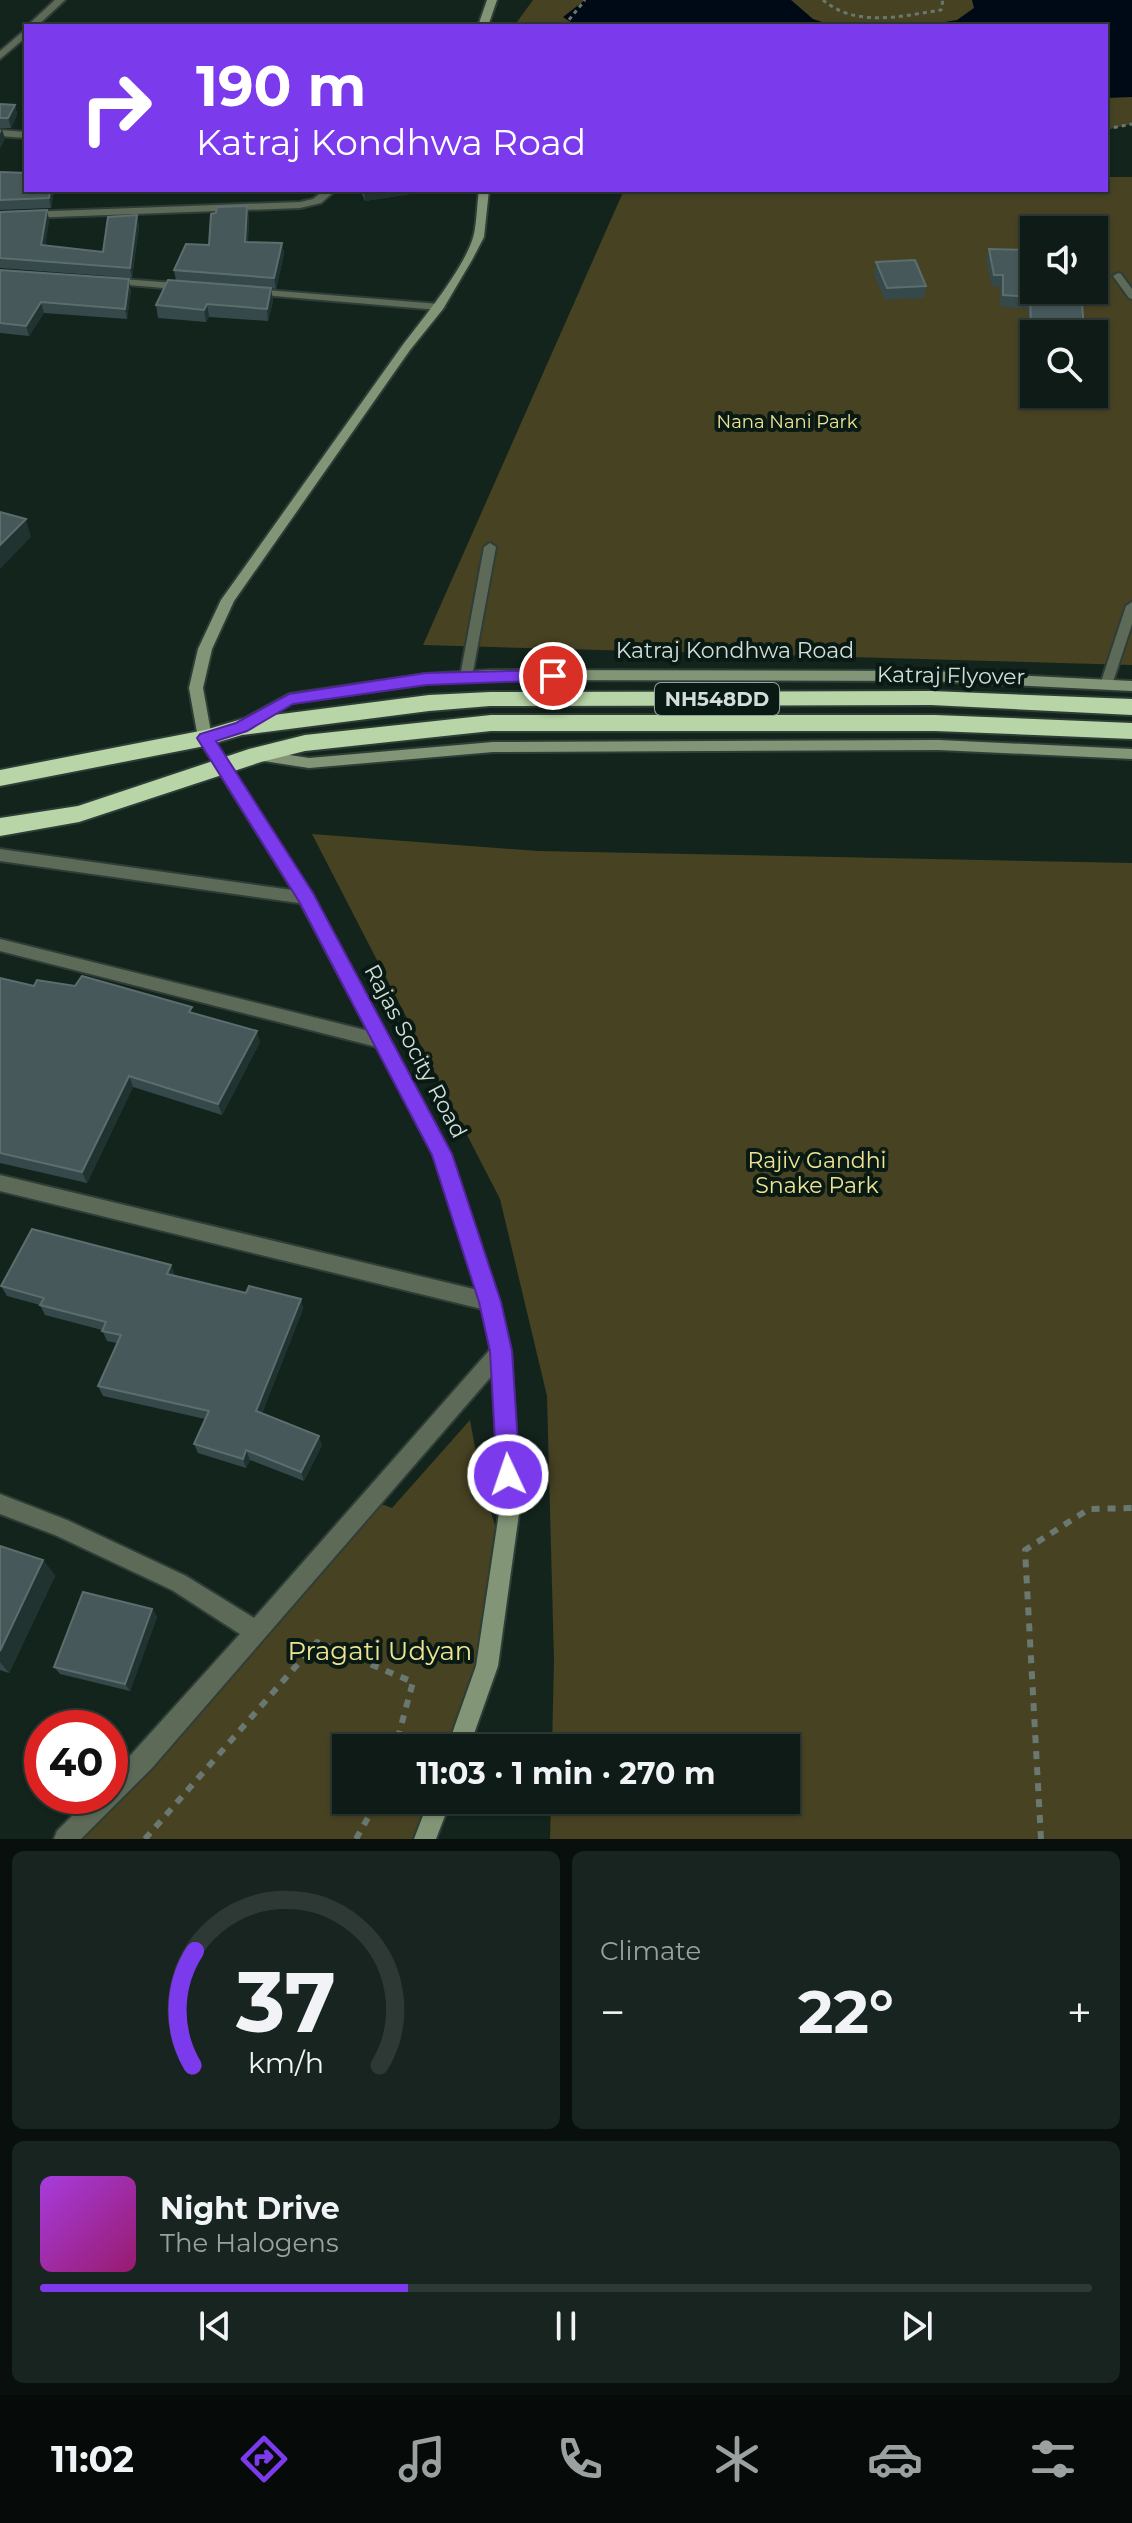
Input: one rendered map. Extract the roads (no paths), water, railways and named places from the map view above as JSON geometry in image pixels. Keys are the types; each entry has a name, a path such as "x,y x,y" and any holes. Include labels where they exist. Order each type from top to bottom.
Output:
{"highway":[{"name":"Katraj Flyover","path":"242,727 490,699 931,698 1132,707"},
{"name":"NH548DD","path":"0,827 79,814 257,755 305,743 491,723 935,723 1132,731"},
{"name":"Katraj Kondhwa Road","path":"205,738 242,727"},
{"name":"NH548DD","path":"0,778 205,738"}],"street":[{"path":"34,24 60,0"},
{"path":"484,24 492,0"},
{"path":"0,56 24,34"},
{"path":"0,133 24,135"},
{"path":"0,216 300,205 317,201 328,192"},
{"name":"Rajas Socity Road","path":"463,1734 487,1666 510,1506 501,1351 490,1302 442,1154 306,898 205,738 196,688 205,649 228,600 406,348 439,307 479,237 484,192"},
{"path":"91,280 197,288"},
{"path":"242,291 439,307"},
{"name":"Katraj Kondhwa Road","path":"242,727 289,699 426,679 466,677 931,676 1132,686"},
{"path":"257,755 309,763 493,747 923,745 1132,754"},
{"path":"0,855 306,898"},
{"path":"0,945 381,1041"},
{"path":"0,1183 490,1302"},
{"path":"128,1776 501,1351"},
{"path":"0,1504 60,1527 179,1583 256,1632"},
{"path":"65,1839 90,1814"},
{"path":"425,1839 435,1814"}],"lane":[{"path":"1118,276 1132,296"},
{"path":"466,677 490,547"},
{"path":"1106,685 1132,606"}],"park label":[{"name":"Nana Nani Park","path":"787,422"},
{"name":"Rajiv Gandhi Snake Park","path":"817,1172"},
{"name":"Pragati Udyan","path":"380,1651"}]}
